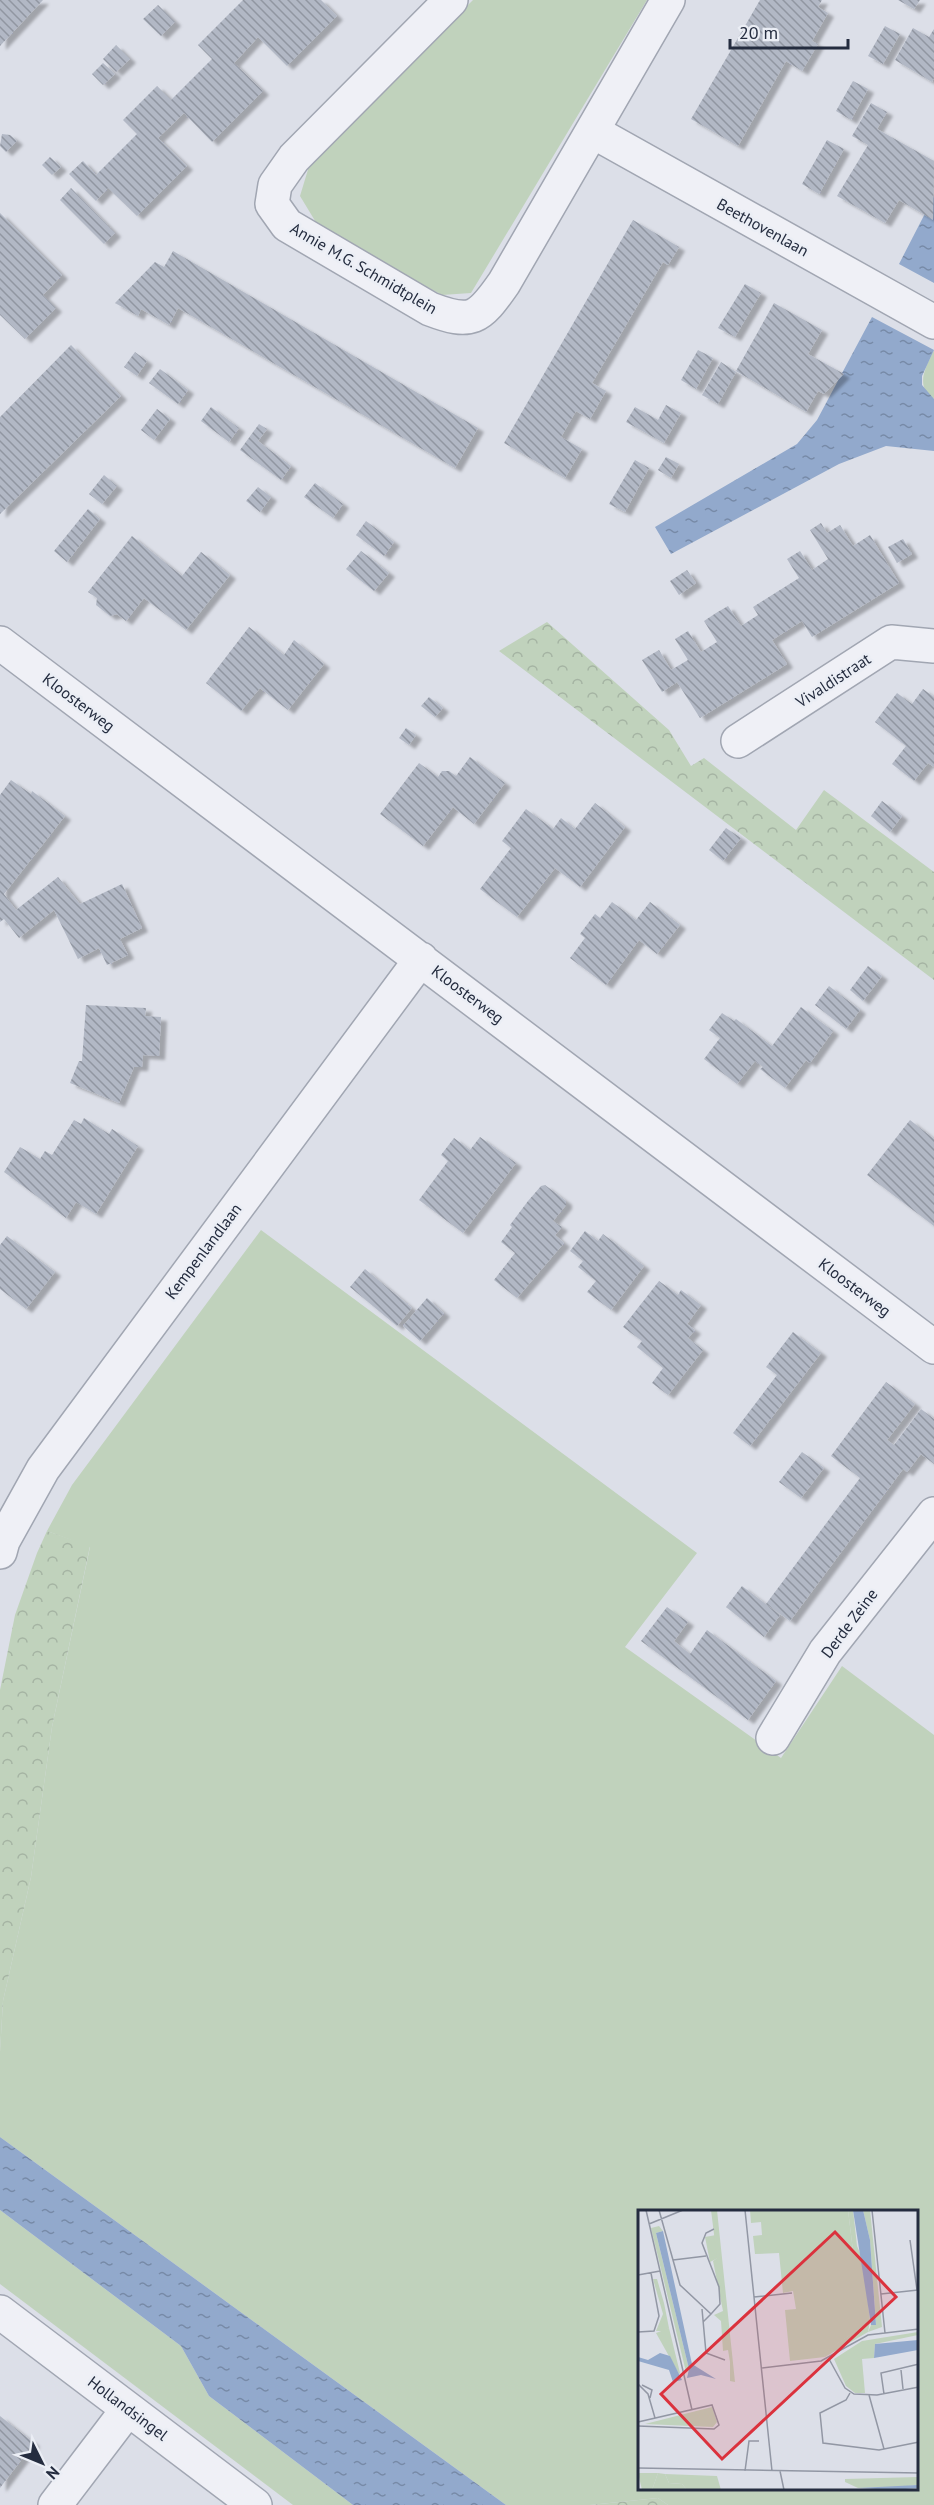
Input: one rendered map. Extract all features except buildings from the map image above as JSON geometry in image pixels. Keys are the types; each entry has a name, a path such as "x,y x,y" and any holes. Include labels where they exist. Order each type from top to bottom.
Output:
{"street":[{"name":"Annie M.G. Schmidtplein","path":"451,0 294,158 275,185 272,204 286,225 430,309 456,318 470,317 487,308 504,283 668,0"},
{"name":"Beethovenlaan","path":"592,131 934,322"},
{"name":"Vivaldistraat","path":"738,741 891,642 934,646"},
{"name":"Kloosterweg","path":"0,643 421,958 934,1347"},
{"name":"Kempenlandlaan","path":"1,1545 50,1459 421,958"},
{"name":"Derde Zeine","path":"773,1738 825,1652 934,1514"},
{"name":"Hollandsingel","path":"0,2312 255,2505"},
{"path":"55,2505 128,2409"}],"green space":[{"path":"473,0 647,0 471,293 442,295 320,229 300,196 310,163"},
{"path":"934,350 934,399 924,388 923,382 925,370"},
{"path":"547,622 669,730 691,766 704,758 796,830 824,790 934,872 934,980 499,651"},
{"path":"261,1230 697,1553 625,1647 781,1758 842,1666 934,1735 934,2505 668,2505 658,2498 590,2505 506,2505 0,2137 0,2052 3,2001 31,1877 52,1727 90,1547 47,1531 72,1485"},
{"path":"47,1531 90,1546 52,1727 31,1877 3,2001 0,2052 0,1690 15,1615"},
{"path":"0,2210 181,2346 209,2396 353,2505 293,2505 0,2284"},
{"path":"658,2498 668,2505 590,2505"}],"water":[{"path":"934,196 934,283 899,264"},
{"path":"872,317 934,350 922,376 922,385 934,399 934,451 886,446 839,464 671,554 655,527 797,444 817,420"},
{"path":"0,2137 506,2505 353,2505 209,2396 181,2346 0,2210"}]}
